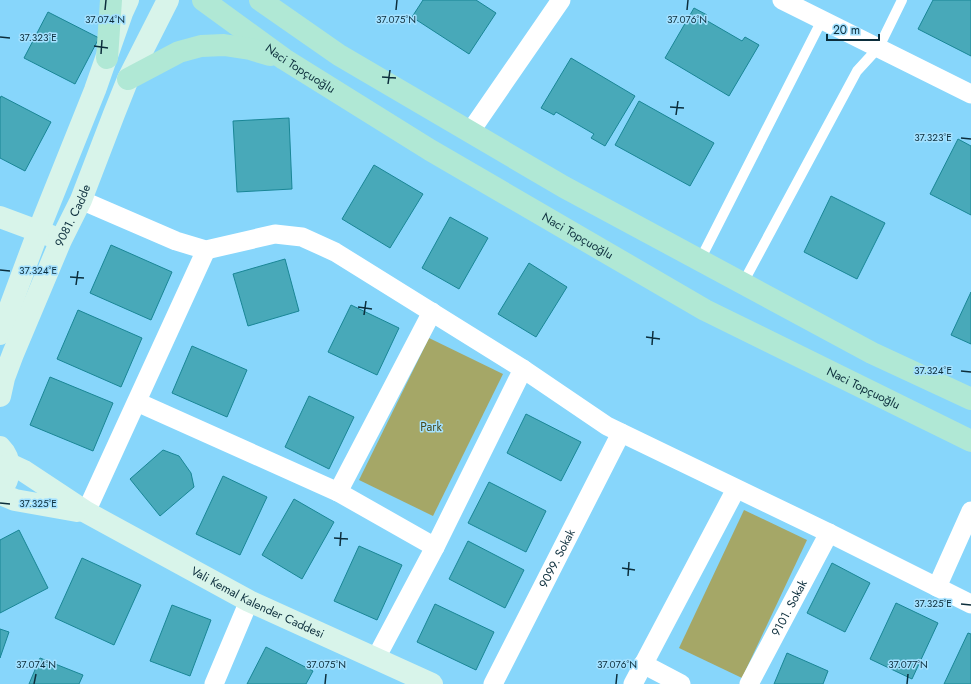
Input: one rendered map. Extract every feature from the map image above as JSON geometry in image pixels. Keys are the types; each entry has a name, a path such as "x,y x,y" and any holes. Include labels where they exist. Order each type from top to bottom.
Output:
{"main road":[{"path":"107,58 111,0"},
{"name":"Naci Topçuoğlu","path":"203,0 284,59 430,150 705,310 971,441"},
{"path":"260,0 339,55 564,187 872,353 971,400"},
{"path":"279,0 292,23"},
{"path":"128,79 179,52 201,46 224,45 250,49 284,59"}],"street":[{"path":"0,334 128,0"},
{"name":"9081. Cadde","path":"0,396 4,378 11,360 60,240 81,200 128,79 168,0"},
{"path":"470,132 561,0"},
{"path":"782,0 971,94"},
{"path":"81,200 176,241 206,250 275,234 302,237 335,252 432,312 523,369 607,426 830,533 971,604"},
{"path":"0,217 60,240"},
{"path":"86,512 206,250"},
{"path":"338,492 432,312"},
{"path":"376,658 435,547 523,369"},
{"path":"136,402 338,492 435,547"},
{"name":"9099. Sokak","path":"493,684 621,432"},
{"path":"4,456 86,512"},
{"path":"4,456 9,475 0,493 15,500 86,512"},
{"path":"633,684 736,489"},
{"path":"937,587 971,511"},
{"name":"Vali Kemal Kalender Caddesi","path":"86,512 249,601 432,684"},
{"name":"9101. Sokak","path":"749,684 830,533"},
{"path":"214,684 249,601"},
{"path":"643,664 681,684"}],"lane":[{"path":"743,283 857,71 879,47 902,0"},
{"path":"700,260 822,20"}],"green space":[{"name":"Park","path":"429,338 503,374 433,516 359,480"},
{"path":"744,510 807,540 742,678 679,648"}],"building":[{"path":"423,0 476,0 496,13 469,54 412,17"},
{"path":"933,0 971,0 971,56 918,29"},
{"path":"694,8 707,15 704,19 742,41 745,37 759,45 729,96 665,58"},
{"path":"48,12 99,38 75,84 24,58"},
{"path":"571,58 635,96 605,146 591,138 594,134 556,112 554,115 541,108"},
{"path":"1,96 51,122 25,171 0,158"},
{"path":"639,101 714,143 690,186 615,145"},
{"path":"289,118 292,189 237,192 233,121"},
{"path":"958,139 971,146 971,215 930,194"},
{"path":"374,165 423,194 390,248 342,219"},
{"path":"831,196 885,223 857,279 804,252"},
{"path":"450,217 488,238 459,289 422,268"},
{"path":"111,245 172,272 151,320 90,293"},
{"path":"285,259 299,311 248,326 233,274"},
{"path":"529,263 567,287 536,337 498,314"},
{"path":"971,292 971,344 951,335"},
{"path":"351,305 399,328 377,375 328,352"},
{"path":"78,310 142,338 121,387 57,359"},
{"path":"192,346 247,370 227,417 172,393"},
{"path":"50,377 113,403 93,451 30,425"},
{"path":"309,396 354,417 329,469 285,447"},
{"path":"526,414 581,442 561,481 507,453"},
{"path":"163,450 179,456 191,473 194,487 160,516 130,479"},
{"path":"223,476 267,497 240,555 196,534"},
{"path":"489,482 546,511 526,552 468,523"},
{"path":"294,499 334,522 302,579 262,555"},
{"path":"19,530 48,588 0,613 0,540"},
{"path":"468,541 524,570 505,608 449,579"},
{"path":"359,546 402,565 377,620 334,601"},
{"path":"82,558 141,585 114,645 55,618"},
{"path":"832,563 870,583 845,632 807,613"},
{"path":"896,603 938,623 912,679 870,659"},
{"path":"435,604 494,632 476,670 417,642"},
{"path":"172,605 211,620 190,676 150,661"},
{"path":"0,629 9,632 0,658"},
{"path":"968,633 971,634 971,684 944,684"},
{"path":"266,647 313,671 306,684 247,684"},
{"path":"787,653 828,671 823,684 774,684"},
{"path":"40,658 83,675 79,684 29,684"}]}
